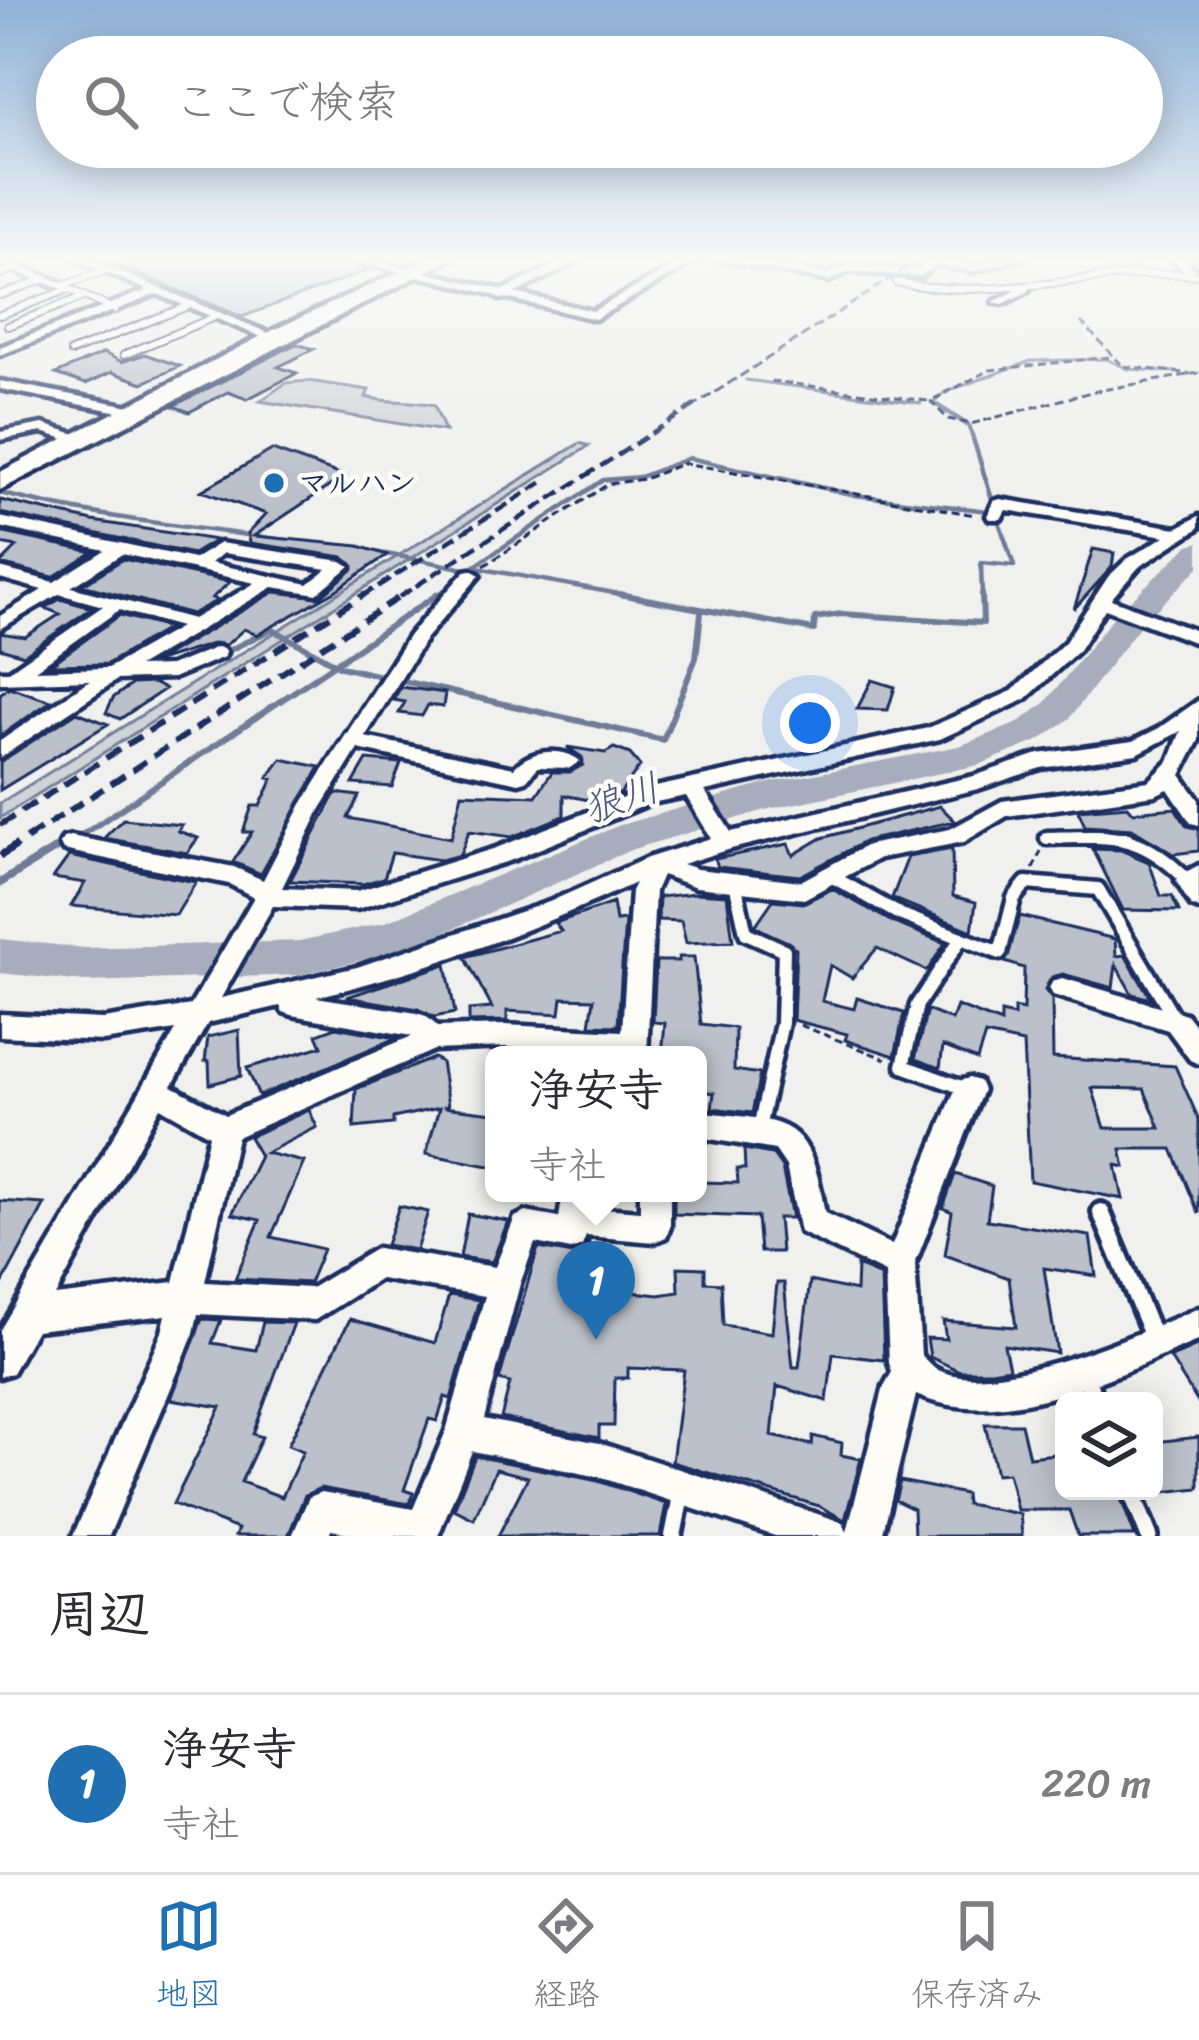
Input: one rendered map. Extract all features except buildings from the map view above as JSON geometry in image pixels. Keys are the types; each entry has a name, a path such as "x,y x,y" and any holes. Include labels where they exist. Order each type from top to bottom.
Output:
{"highway":[{"path":"0,482 293,330"}],"street":[{"path":"0,351 60,330"},
{"path":"255,330 275,338"},
{"path":"0,385 135,411"},
{"path":"0,436 43,428 81,440"},
{"path":"995,516 1000,504 1179,533"},
{"path":"70,844 234,876 267,895 357,899 504,854 646,797 871,751 983,713 1019,695 1072,646 1099,601 1132,563 1199,521"},
{"path":"0,522 311,590 342,566 220,548 197,565"},
{"path":"0,624 119,548"},
{"path":"0,573 198,626"},
{"path":"0,1361 267,895 310,809 418,635 470,575"},
{"path":"0,751 112,674 271,581"},
{"path":"1099,601 1199,638"},
{"path":"4,680 117,604"},
{"path":"4,680 182,670 217,653"},
{"path":"655,864 696,878 804,890 897,843 956,836 1002,809 1155,788 1172,778 1193,730 1197,708"},
{"path":"0,1025 104,1030 202,1002 357,977 557,909 655,864 724,840 979,782 1039,761 1137,747 1197,708"},
{"path":"354,741 519,776 532,760 570,760"},
{"path":"1172,778 1199,817"},
{"path":"692,789 724,840"},
{"path":"633,1046 643,891 655,864"},
{"path":"1062,988 1177,1022 1199,1052"},
{"path":"292,990 292,1004 417,1024 432,1039"},
{"path":"96,1535 178,1333 182,1298 225,1129 317,1084 432,1039 505,1036 576,1046"},
{"path":"153,1089 225,1129"},
{"path":"969,1090 900,1264 905,1363 913,1376 933,1390 1089,1385 1156,1342 1199,1324"},
{"path":"707,1125 787,1138 801,1155 811,1222 816,1228 900,1264"},
{"path":"310,1536 322,1510 420,1533 464,1432 504,1284 526,1228 571,1234 576,1206 655,1227 655,1202"},
{"path":"26,1315 182,1298 315,1304 377,1263 504,1284"},
{"path":"864,1536 902,1386 913,1376"},
{"path":"464,1432 599,1460 830,1536"}],"lane":[{"path":"71,352 128,330"},
{"path":"124,356 185,330"},
{"path":"1047,838 1139,840 1158,846 1196,885"},
{"path":"831,876 960,940 1000,953 1014,898 1026,883 1098,889 1177,1022"},
{"path":"735,882 746,933 784,950 782,1018 758,1133"},
{"path":"960,940 917,1005 903,1066 969,1090"},
{"path":"1101,1212 1156,1342"},
{"path":"673,1536 683,1488"},
{"path":"1134,1500 1148,1536"}],"path":[{"path":"1087,330 1109,357 1129,368 1199,374"},
{"path":"930,401 944,389 1023,361 1109,357"},
{"path":"771,381 930,401 949,419 971,424 1091,392 1191,374"},
{"path":"470,575 608,484 644,479 684,464 892,504 995,516"},
{"path":"1026,883 1047,838"},
{"path":"782,1018 903,1066"}],"shaded area":[{"path":"308,381 369,390 366,397 374,399 434,405 445,431 260,401 286,383"},
{"path":"580,443 589,446 0,818 0,803"}],"waterway":[{"path":"933,403 945,392 1031,361 1106,359 1128,369 1175,372"},
{"path":"746,380 921,403"},
{"path":"934,403 942,408"},
{"path":"0,493 116,517 469,570 603,480 640,477 689,458 855,495 996,512 969,426 937,405"},
{"path":"982,597 981,563 1014,566 996,513"},
{"name":"狼川","path":"0,956 85,965 299,958 390,938 620,839 768,796 966,757 1028,732 1057,711 1127,621 1199,551"},
{"path":"434,597 477,568 636,597"},
{"path":"0,579 31,587"},
{"path":"335,664 438,594"},
{"path":"619,594 814,630 815,618 841,614 983,623 982,594"},
{"path":"335,664 663,740 696,658 701,613"},
{"path":"177,676 272,629 335,664"},
{"path":"78,838 335,664"},
{"path":"0,684 74,680"},
{"path":"76,840 83,835"},
{"path":"0,883 63,844"}],"railway":[{"path":"691,408 812,330"},
{"path":"399,597 695,405"},
{"path":"361,597 543,482"},
{"path":"0,825 365,594"},
{"path":"27,838 404,594"},
{"path":"0,856 32,835"}],"place":[{"name":"マルハン","path":"274,483"},
{"name":"浄安寺","path":"596,1340"}]}
